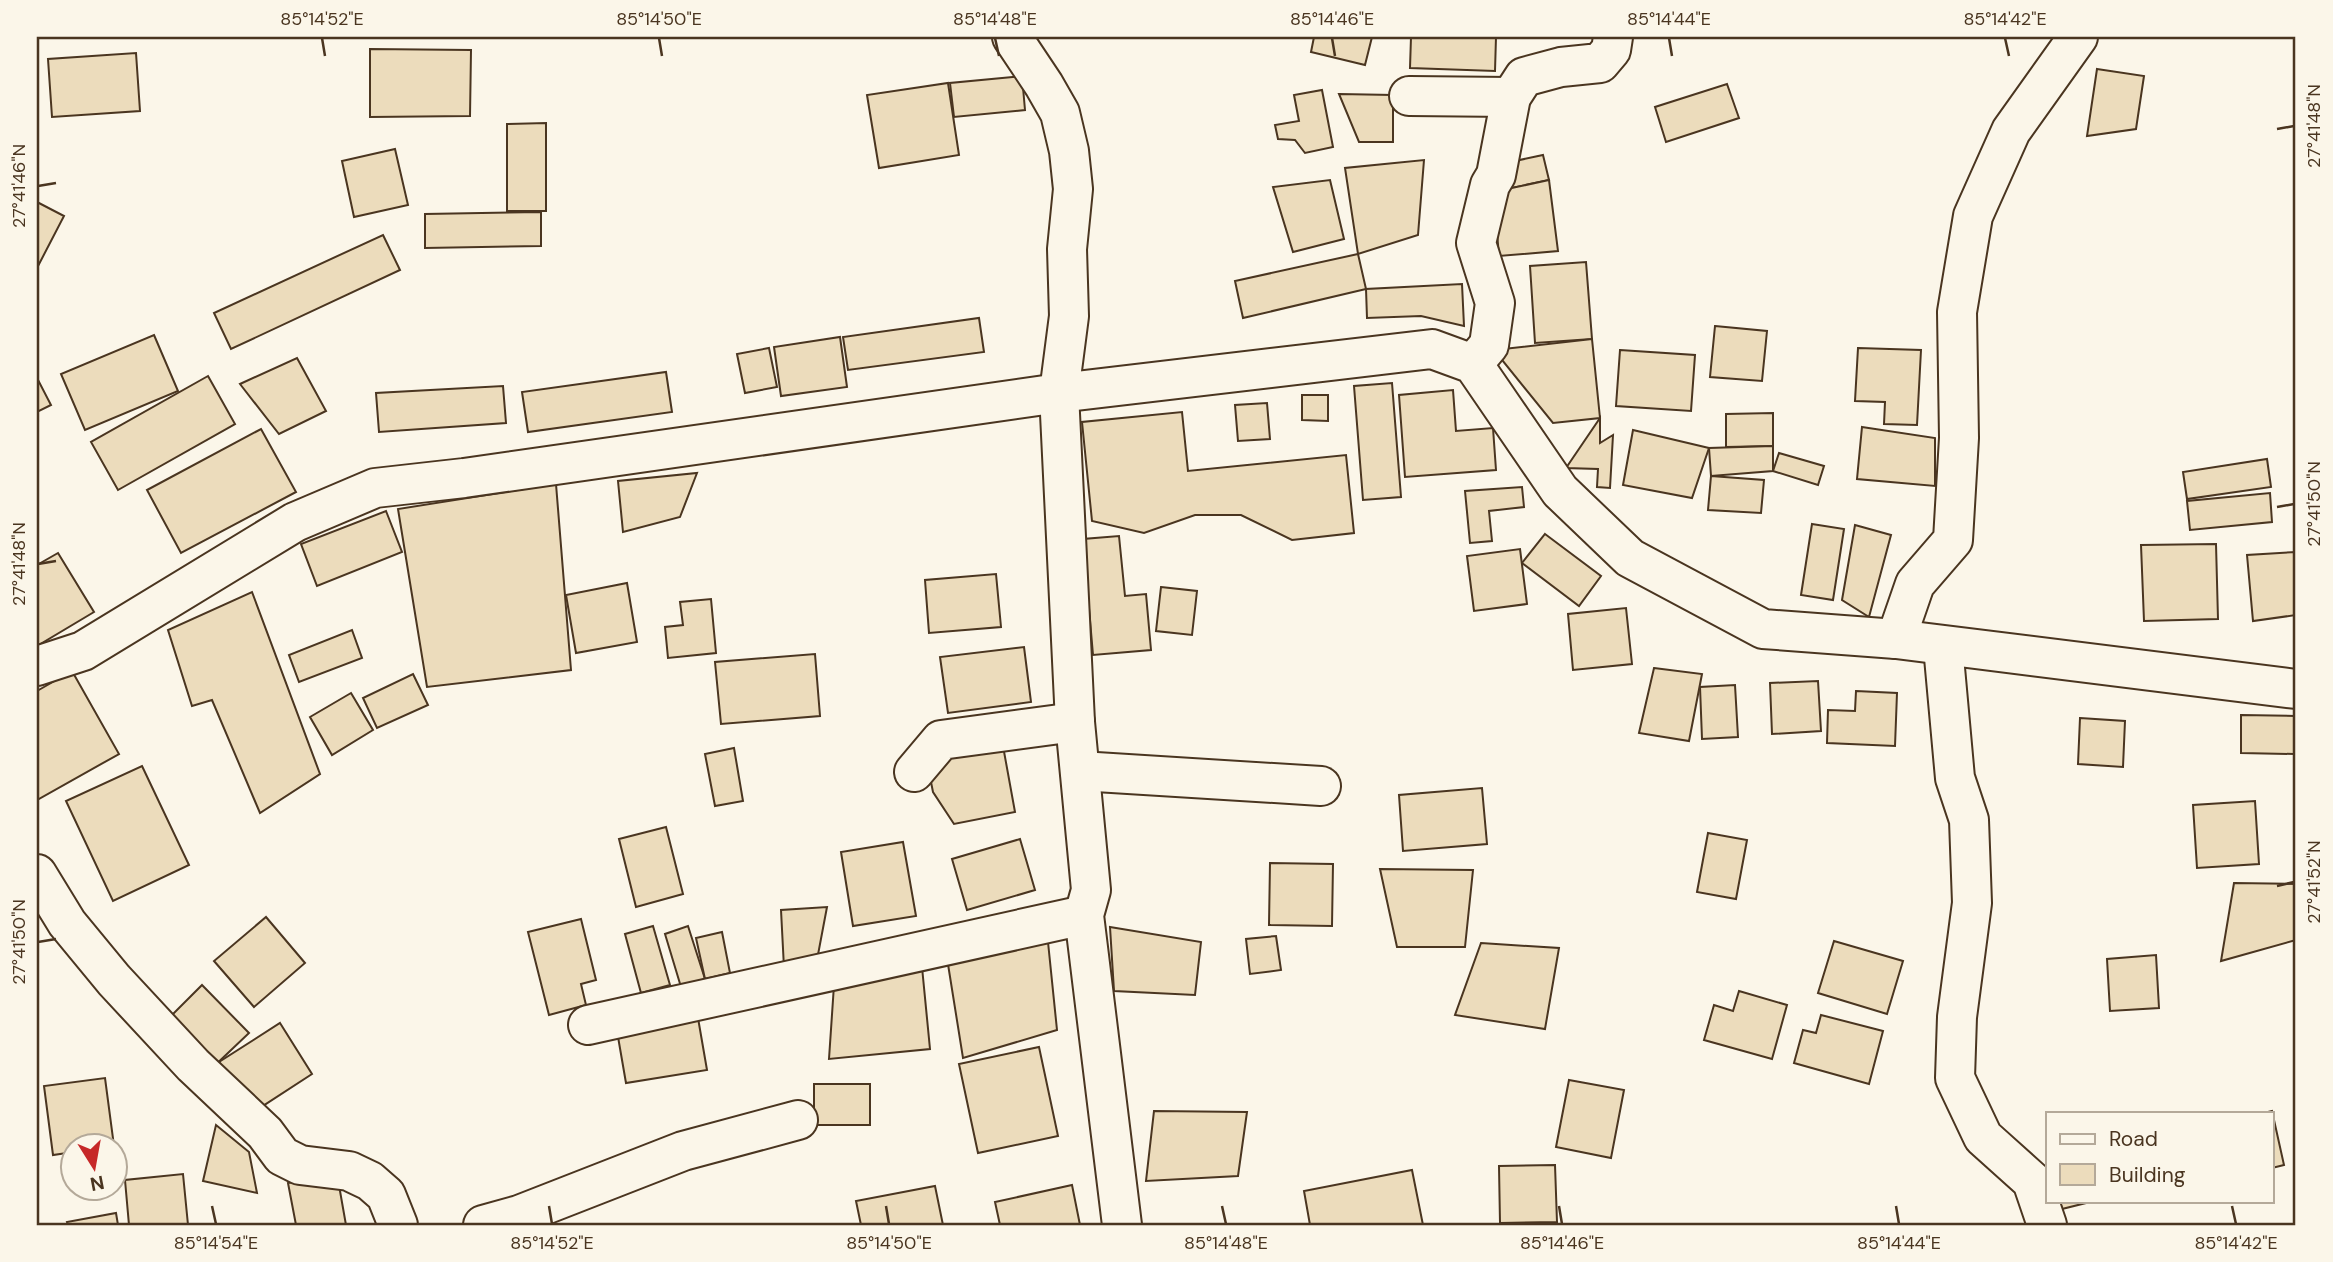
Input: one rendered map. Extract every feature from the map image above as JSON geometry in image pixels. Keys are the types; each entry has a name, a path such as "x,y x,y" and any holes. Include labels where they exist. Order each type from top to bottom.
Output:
{"street":[{"path":"1012,37 1059,113 1069,151 1073,189 1067,249 1069,316 1059,393 1075,722 1091,890 1084,915 1122,1225"},
{"path":"1473,364 1489,345 1495,303 1476,243 1490,185 1496,175 1511,97 1524,77 1561,67 1600,63 1611,50 1613,37"},
{"path":"1896,639 1915,584 1952,540 1959,438 1957,312 1973,216 2011,131 2078,37"},
{"path":"1409,96 1511,97"},
{"path":"37,666 83,650 295,522 375,488 464,478 1059,393 1432,349 1473,364 1560,491 1630,558 1763,629 1896,639 2296,689"},
{"path":"1943,646 1955,778 1969,820 1972,904 1957,1017 1955,1078 1983,1137 2032,1181 2047,1225"},
{"path":"914,772 941,740 1075,722"},
{"path":"1080,771 1321,786"},
{"path":"37,874 67,923 114,980 193,1065 265,1133 282,1156 300,1165 349,1171 370,1181 386,1195 398,1225"},
{"path":"588,1025 1084,915"},
{"path":"483,1225 519,1214 683,1151 797,1119"}],"building":[{"path":"1314,37 1372,37 1365,65 1311,52"},
{"path":"1411,37 1496,37 1495,71 1410,68"},
{"path":"370,49 471,50 470,116 370,117"},
{"path":"136,53 140,111 52,117 48,59"},
{"path":"2097,69 2144,76 2136,129 2087,136"},
{"path":"1022,76 1025,110 954,117 950,83"},
{"path":"948,83 959,155 879,168 867,95"},
{"path":"1727,84 1739,118 1666,142 1655,107"},
{"path":"1322,90 1333,147 1305,153 1295,140 1278,139 1275,125 1299,121 1294,95"},
{"path":"1339,94 1393,95 1393,142 1359,142"},
{"path":"546,123 546,211 507,211 507,124"},
{"path":"395,149 408,205 354,217 342,161"},
{"path":"1543,155 1549,180 1507,189 1501,164"},
{"path":"1424,160 1418,235 1358,254 1345,168"},
{"path":"1330,180 1344,239 1293,252 1273,187"},
{"path":"1549,180 1558,251 1499,256 1493,187 1507,189"},
{"path":"37,202 64,216 37,268"},
{"path":"541,212 541,246 425,248 425,214"},
{"path":"383,235 400,270 231,349 214,313"},
{"path":"1358,254 1366,289 1243,318 1235,281"},
{"path":"1586,262 1592,339 1535,343 1530,266"},
{"path":"1462,284 1464,326 1421,316 1367,318 1366,289"},
{"path":"979,318 984,352 848,370 843,337"},
{"path":"1715,326 1767,331 1762,381 1710,377"},
{"path":"154,335 178,391 85,430 61,374"},
{"path":"840,337 847,387 781,396 774,347"},
{"path":"1592,339 1600,418 1553,423 1494,350"},
{"path":"769,348 777,387 745,393 737,354"},
{"path":"1858,348 1921,350 1917,425 1884,424 1885,402 1855,401"},
{"path":"1620,350 1695,355 1691,411 1616,406"},
{"path":"297,358 326,411 279,434 240,384"},
{"path":"666,372 672,412 528,432 522,392"},
{"path":"208,376 235,424 118,490 91,442"},
{"path":"37,378 51,405 37,412"},
{"path":"1392,383 1401,497 1363,500 1354,386"},
{"path":"503,386 506,423 379,432 376,393"},
{"path":"1453,390 1456,431 1493,428 1496,470 1405,477 1399,395"},
{"path":"1302,395 1328,395 1328,421 1302,420"},
{"path":"1267,403 1270,439 1238,441 1235,405"},
{"path":"1182,412 1188,471 1346,455 1354,533 1292,540 1241,515 1195,515 1144,533 1092,521 1082,422"},
{"path":"1773,413 1773,446 1726,447 1726,414"},
{"path":"1600,418 1600,443 1613,435 1610,488 1597,487 1598,469 1566,468"},
{"path":"1862,427 1935,438 1935,486 1857,479"},
{"path":"261,429 296,492 181,553 147,490"},
{"path":"1633,430 1709,448 1692,498 1623,485"},
{"path":"1773,446 1773,471 1711,476 1709,448"},
{"path":"1779,453 1824,466 1818,485 1773,471"},
{"path":"2267,459 2271,487 2187,499 2183,472"},
{"path":"697,473 680,517 623,532 618,481"},
{"path":"1711,476 1764,480 1761,513 1708,510"},
{"path":"556,484 571,670 427,687 398,509"},
{"path":"1522,487 1524,507 1489,511 1492,541 1470,543 1465,491"},
{"path":"2270,493 2272,522 2190,530 2187,501"},
{"path":"386,511 402,552 317,586 301,544"},
{"path":"1812,524 1844,529 1833,600 1801,595"},
{"path":"1855,525 1891,535 1869,617 1842,600"},
{"path":"1545,534 1601,576 1579,606 1522,563"},
{"path":"1119,536 1125,596 1146,594 1151,650 1093,655 1083,539"},
{"path":"2216,544 2218,619 2144,621 2141,545"},
{"path":"1520,549 1527,604 1474,611 1467,556"},
{"path":"2296,552 2296,615 2253,621 2247,555"},
{"path":"58,553 94,612 37,646 37,565"},
{"path":"996,574 1001,627 929,633 925,580"},
{"path":"627,583 637,642 576,653 566,595"},
{"path":"1161,587 1197,591 1192,635 1156,631"},
{"path":"252,592 320,774 260,813 212,700 192,706 168,630"},
{"path":"711,599 716,653 668,658 665,627 683,625 680,602"},
{"path":"1626,608 1632,664 1573,670 1568,614"},
{"path":"352,630 362,658 299,682 289,655"},
{"path":"1024,647 1031,702 948,713 940,657"},
{"path":"815,654 820,716 721,724 715,662"},
{"path":"1654,668 1702,674 1689,741 1639,733"},
{"path":"72,671 119,754 37,800 37,691"},
{"path":"413,674 428,705 377,728 363,698"},
{"path":"1818,681 1821,731 1772,734 1770,683"},
{"path":"1735,685 1738,737 1702,739 1700,687"},
{"path":"1856,691 1897,693 1895,746 1827,743 1828,710 1855,711"},
{"path":"351,693 373,730 332,755 310,717"},
{"path":"2241,715 2295,716 2294,754 2241,753"},
{"path":"2080,718 2125,721 2123,767 2078,764"},
{"path":"1003,746 1015,812 954,824 933,792 927,762"},
{"path":"734,748 743,801 715,806 705,754"},
{"path":"142,766 189,865 113,901 66,801"},
{"path":"1482,788 1487,844 1403,851 1399,795"},
{"path":"2255,801 2259,864 2197,868 2193,805"},
{"path":"666,827 683,894 636,907 619,839"},
{"path":"1708,833 1747,840 1736,899 1697,892"},
{"path":"1020,839 1035,890 967,910 952,859"},
{"path":"903,842 916,916 853,926 841,852"},
{"path":"1270,863 1333,864 1332,926 1269,925"},
{"path":"1380,869 1473,870 1465,947 1397,947"},
{"path":"2234,883 2296,884 2296,940 2221,961"},
{"path":"827,907 817,960 784,968 781,910"},
{"path":"266,917 305,963 254,1007 214,961"},
{"path":"581,919 596,980 581,984 586,1005 549,1015 528,932"},
{"path":"653,926 670,985 641,993 625,934"},
{"path":"688,926 705,979 681,987 665,934"},
{"path":"1110,927 1201,942 1195,995 1114,991"},
{"path":"722,932 730,973 705,979 696,938"},
{"path":"1276,936 1281,970 1250,974 1246,939"},
{"path":"1834,941 1903,961 1887,1014 1818,993"},
{"path":"1048,942 1057,1030 963,1058 947,958"},
{"path":"1481,943 1559,948 1545,1029 1455,1015"},
{"path":"2156,955 2159,1008 2110,1011 2107,959"},
{"path":"922,967 930,1049 829,1059 834,985"},
{"path":"202,985 249,1033 209,1071 163,1024"},
{"path":"1739,991 1787,1005 1772,1059 1704,1040 1714,1005 1733,1011"},
{"path":"1821,1015 1883,1031 1869,1084 1794,1063 1803,1030 1816,1033"},
{"path":"698,1018 707,1070 626,1083 617,1031"},
{"path":"280,1023 312,1074 252,1113 219,1062"},
{"path":"1039,1047 1058,1136 978,1153 959,1064"},
{"path":"105,1078 112,1132 60,1132 60,1154 53,1155 44,1086"},
{"path":"1569,1080 1624,1090 1611,1158 1556,1147"},
{"path":"814,1084 870,1084 870,1125 814,1125"},
{"path":"1154,1111 1247,1112 1238,1176 1146,1181"},
{"path":"2274,1120 2284,1165 2274,1168"},
{"path":"216,1125 249,1152 257,1193 203,1181"},
{"path":"1555,1165 1557,1222 1500,1223 1499,1166"},
{"path":"1412,1170 1423,1225 1310,1225 1304,1191"},
{"path":"183,1174 188,1225 129,1225 127,1202 130,1202 130,1179"},
{"path":"337,1174 346,1225 296,1225 288,1183"},
{"path":"1072,1185 1080,1225 1000,1225 995,1202"},
{"path":"935,1186 943,1225 861,1225 856,1201"},
{"path":"2060,1202 2086,1203 2062,1209"},
{"path":"116,1213 118,1225 68,1225 67,1222"}]}
